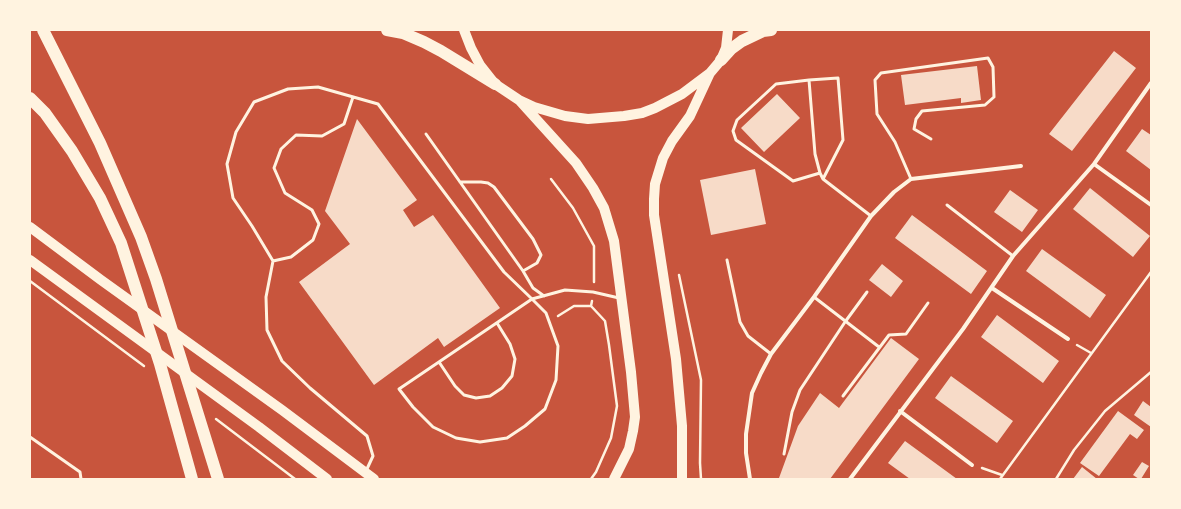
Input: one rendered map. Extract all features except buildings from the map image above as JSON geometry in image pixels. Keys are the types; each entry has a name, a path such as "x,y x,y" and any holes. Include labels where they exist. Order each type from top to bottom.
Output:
{"highway":[{"path":"43,30 100,143 141,237 218,479"},
{"path":"387,30 403,33 424,42 495,84"},
{"path":"721,60 731,49 742,41 763,31 771,30"},
{"path":"30,98 45,113 72,151 100,198 121,243 160,364 192,479"}],"main road":[{"path":"464,30 480,65 495,84 534,107 565,116 588,119 624,116 648,110 669,101 710,73"},
{"path":"682,479 682,426 676,359 654,215 654,192 658,172 663,158 672,141 690,116 710,73 721,60 726,48 728,30"},
{"path":"520,100 582,171 604,208 614,241 631,372 635,416 634,431 629,449 614,479"},
{"path":"30,227 282,410 369,476"},
{"path":"30,260 259,427 327,479"}],"street":[{"path":"850,479 992,288 1013,256 1094,164 1151,82"},
{"path":"1094,164 1151,205"},
{"path":"750,479 746,453 746,434 752,393 761,373 771,354 814,298 871,216 894,192 911,180 1021,166"},
{"path":"992,288 1068,339"},
{"path":"900,411 972,465"}],"lane":[{"path":"911,180 895,142 878,114 875,80 881,72 988,58 993,67 994,97 985,105 922,111 916,119 914,129 931,139"},
{"path":"820,173 792,181 736,140 733,131 736,120 776,84 838,78 843,140 823,179"},
{"path":"809,80 815,154 820,173 823,179 871,216"},
{"path":"369,476 373,456 367,436 310,388 282,361 267,330 266,297 273,261 233,198 227,164 236,132 254,102 288,89 318,87 378,104 504,272 532,299 546,313 558,346 556,380 545,409 525,426 506,438 480,442 456,438 433,427 413,407 400,388 532,299 565,290 593,292 622,299"},
{"path":"273,261 291,257 313,240 319,224 312,210 285,193 274,168 281,149 296,135 322,136 344,124 353,97"},
{"path":"426,134 523,271 533,288 544,296"},
{"path":"460,182 488,183 494,187 533,239 541,255 537,263 523,271"},
{"path":"947,205 1013,256"},
{"path":"727,260 740,322 748,336 771,354"},
{"path":"784,454 792,412 800,390 845,322 867,292"},
{"path":"814,298 879,347"},
{"path":"843,396 888,335 906,334 928,303"},
{"path":"439,362 455,386 464,395 476,398 490,396 502,388 512,376 515,359 510,344 497,323"},
{"path":"30,437 80,472 81,479"}],"path":[{"path":"551,179 572,208 594,246 593,292 591,306"},
{"path":"678,272 700,380 701,479"},
{"path":"1000,479 1151,272"},
{"path":"549,321 574,306 591,306 605,321 610,345 617,406 611,438 596,472 591,479"},
{"path":"1068,339 1091,353"},
{"path":"1056,479 1074,450 1105,411 1151,372"},
{"path":"277,465 295,479"},
{"path":"972,465 1002,475"}]}
